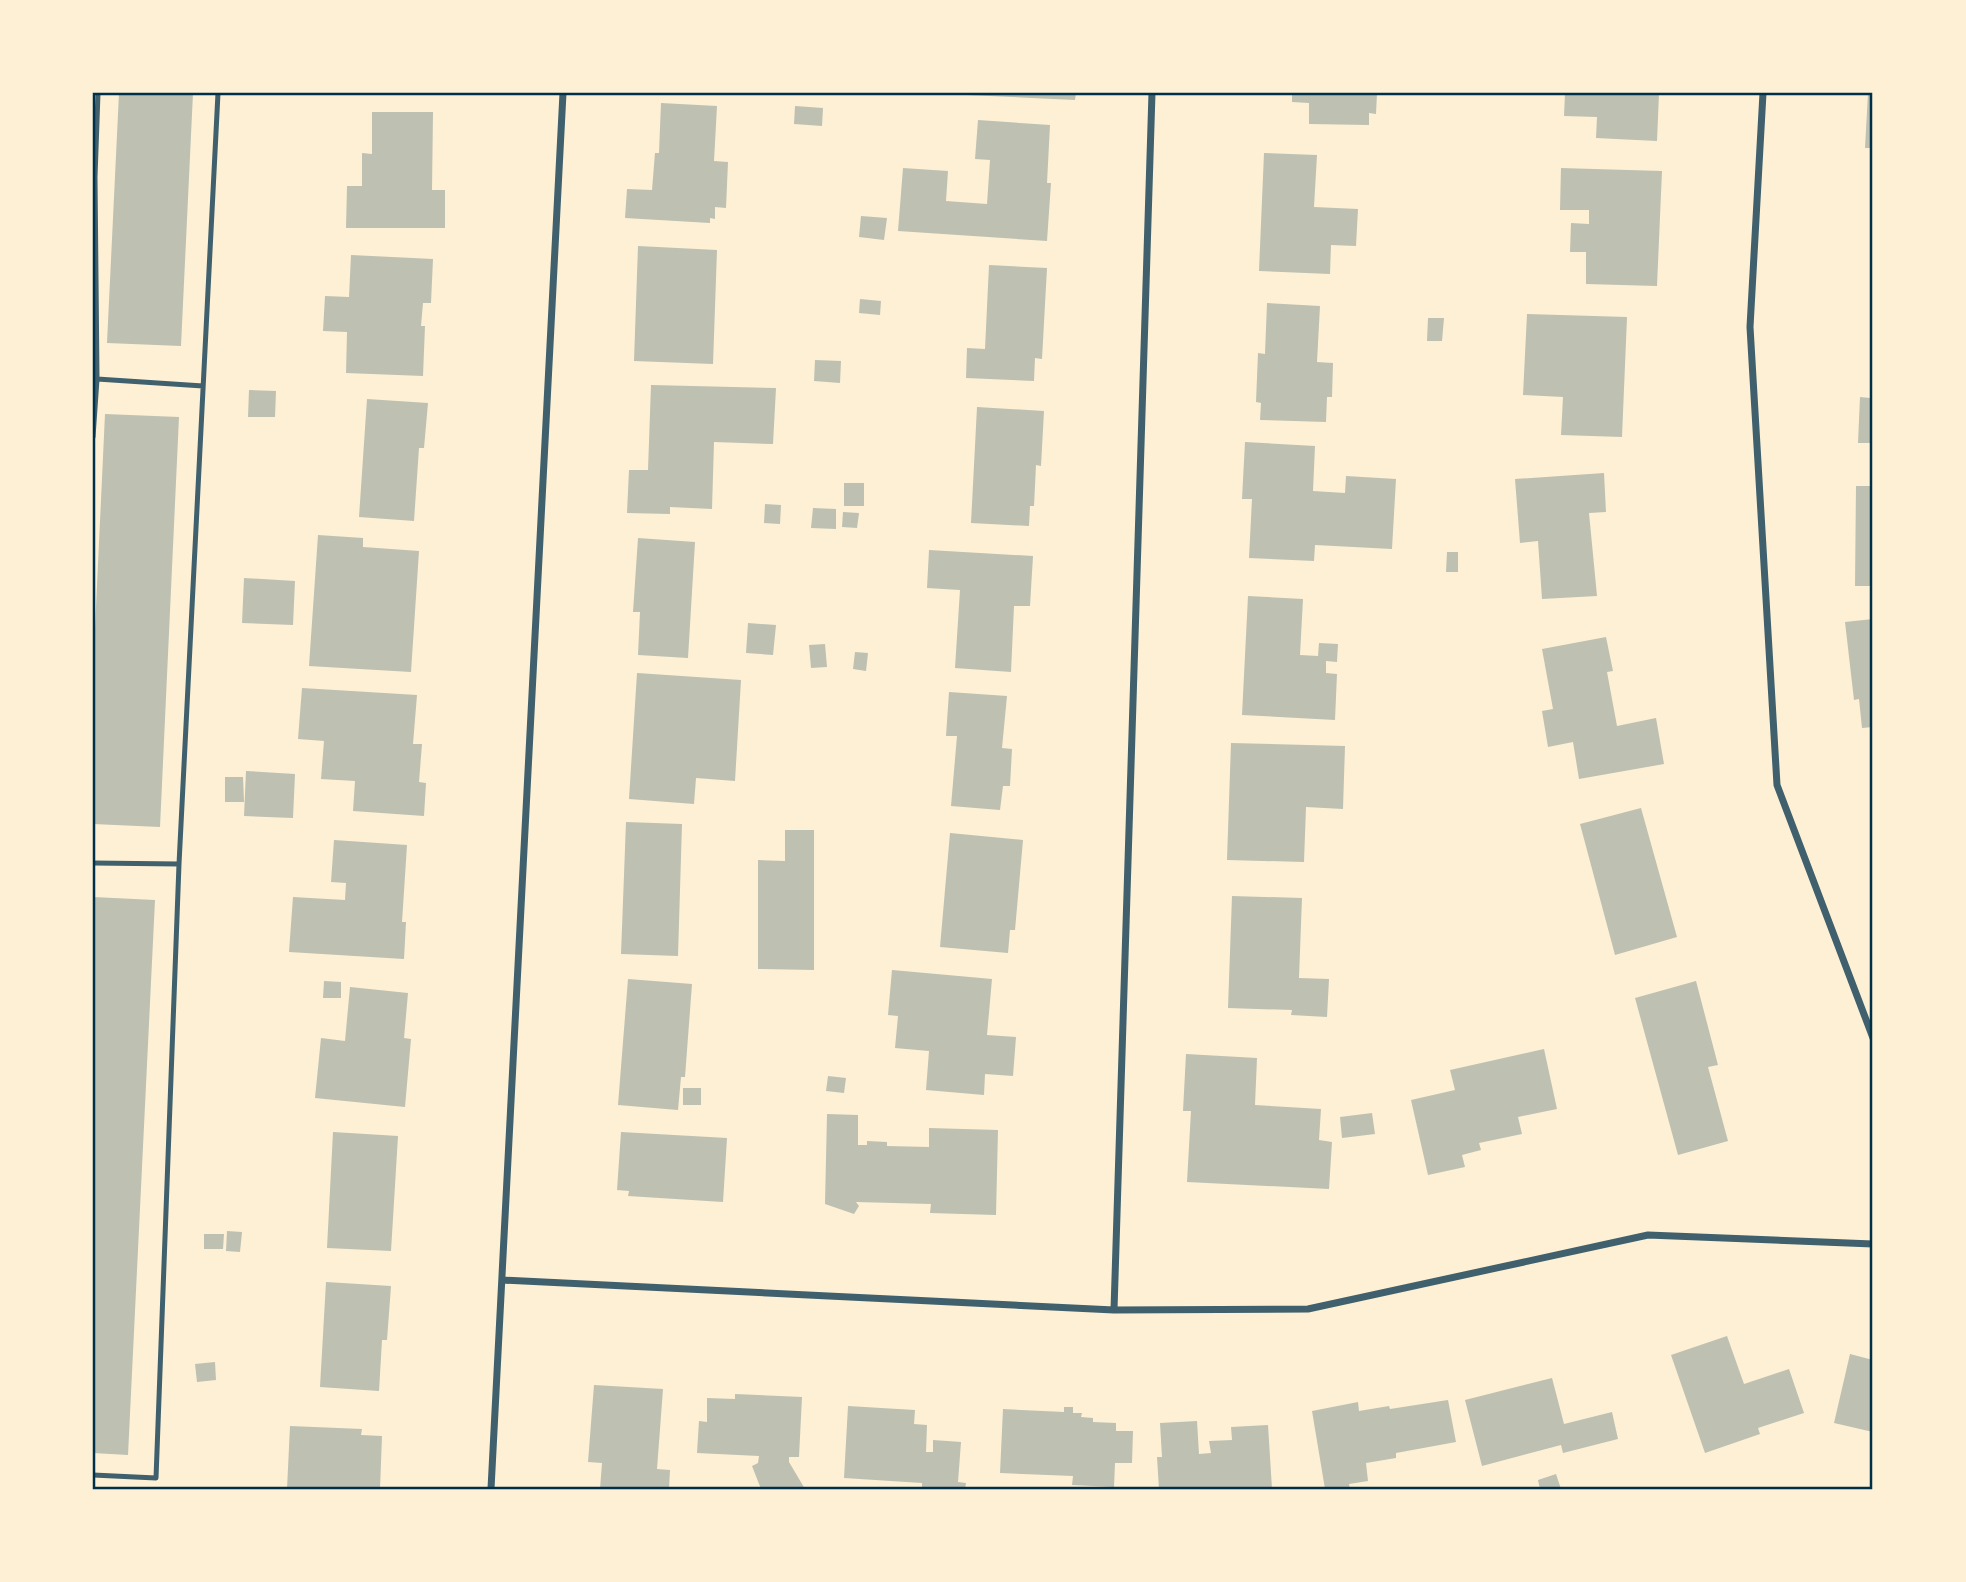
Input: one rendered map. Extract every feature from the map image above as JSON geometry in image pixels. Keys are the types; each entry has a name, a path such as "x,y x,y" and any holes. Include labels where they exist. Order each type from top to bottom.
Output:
{"street":[{"path":"491,1489 563,93"},
{"path":"1114,1310 1152,93"},
{"path":"1762,93 1749,327 1777,785 1873,1038"},
{"path":"502,1280 1114,1310 1308,1309 1648,1235 1873,1244"}],"lane":[{"path":"93,437 97,379 94,177 98,93"},
{"path":"93,1475 156,1478 179,864 218,93"},
{"path":"97,379 203,386"},
{"path":"93,863 179,864"}],"building":[{"path":"119,93 193,93 181,346 107,343"},
{"path":"967,93 1076,93 1075,100"},
{"path":"1292,93 1377,93 1376,114 1369,113 1369,125 1309,124 1309,103 1292,102"},
{"path":"1565,93 1659,93 1657,141 1596,138 1597,117 1564,116"},
{"path":"1868,93 1873,93 1873,148 1865,148"},
{"path":"661,103 717,106 714,161 728,162 726,208 715,207 715,219 710,218 710,223 625,218 627,189 652,190 655,153 659,153"},
{"path":"795,106 823,108 822,126 794,124"},
{"path":"372,112 433,112 432,190 445,190 445,228 346,228 347,186 362,186 362,153 372,154"},
{"path":"978,120 1050,125 1047,183 1051,183 1047,241 898,231 903,168 948,171 946,201 987,204 990,160 975,159"},
{"path":"1264,153 1317,155 1314,207 1358,209 1356,246 1331,245 1330,274 1259,271"},
{"path":"1561,168 1662,171 1657,286 1586,284 1586,252 1570,252 1571,223 1589,224 1589,210 1560,210"},
{"path":"861,216 887,218 884,240 859,237"},
{"path":"1871,242 1873,243 1873,291 1870,291"},
{"path":"638,246 717,250 713,364 634,361"},
{"path":"351,255 433,259 431,303 423,303 421,326 425,326 423,376 346,373 347,332 323,331 325,296 349,297"},
{"path":"989,265 1047,268 1042,359 1035,358 1034,381 966,378 967,348 985,349"},
{"path":"860,299 881,301 880,315 859,313"},
{"path":"1267,303 1320,306 1317,362 1333,363 1332,397 1327,397 1326,422 1260,420 1261,403 1256,402 1258,353 1265,354"},
{"path":"1527,314 1627,317 1622,437 1561,435 1563,397 1523,395"},
{"path":"1428,318 1444,318 1442,341 1427,341"},
{"path":"815,360 841,361 840,383 814,381"},
{"path":"1871,372 1873,443 1858,443 1860,397 1870,398"},
{"path":"651,385 776,388 773,444 714,442 712,509 670,507 670,514 627,513 629,470 648,470"},
{"path":"249,390 276,391 275,417 248,417"},
{"path":"367,399 428,403 424,448 419,448 414,521 359,517"},
{"path":"977,407 1044,411 1041,466 1036,465 1034,506 1030,506 1029,526 971,523"},
{"path":"105,414 179,417 160,827 93,824 93,671"},
{"path":"1245,442 1315,446 1313,491 1345,493 1346,476 1396,479 1392,549 1315,545 1314,561 1249,558 1252,499 1242,499"},
{"path":"1604,473 1606,512 1589,513 1597,596 1542,599 1538,541 1520,543 1515,479"},
{"path":"844,483 864,483 864,506 844,506"},
{"path":"1856,486 1873,486 1873,586 1855,586"},
{"path":"765,504 781,505 780,524 764,523"},
{"path":"813,508 836,509 836,529 811,528"},
{"path":"843,512 859,513 857,528 842,527"},
{"path":"318,535 363,538 363,547 419,551 411,672 309,666"},
{"path":"638,538 695,542 688,658 638,655 640,612 633,612"},
{"path":"929,550 1033,556 1030,606 1014,606 1011,672 955,668 960,590 927,588"},
{"path":"1447,552 1458,552 1458,572 1446,572"},
{"path":"244,578 295,581 293,625 242,623"},
{"path":"1248,596 1303,599 1300,655 1318,656 1319,643 1338,644 1337,662 1326,661 1326,673 1337,674 1335,720 1242,715"},
{"path":"1873,619 1873,727 1862,728 1859,699 1854,700 1845,622"},
{"path":"748,623 776,625 773,655 746,653"},
{"path":"1606,637 1613,671 1607,672 1617,726 1656,718 1664,764 1579,779 1573,742 1548,747 1542,711 1553,709 1542,649"},
{"path":"825,644 827,667 811,668 809,645"},
{"path":"855,652 868,653 866,671 853,669"},
{"path":"637,673 741,680 735,781 696,778 694,804 629,799"},
{"path":"302,688 417,695 413,744 422,744 419,782 426,783 424,816 353,811 355,781 321,779 324,741 298,739"},
{"path":"949,692 1007,696 1002,748 1012,749 1010,786 1003,786 1000,810 951,806 957,736 946,736"},
{"path":"1231,743 1345,746 1343,809 1306,807 1304,862 1227,860"},
{"path":"246,771 295,774 293,818 244,816"},
{"path":"225,777 243,777 244,802 225,802"},
{"path":"1641,808 1677,937 1615,955 1580,824"},
{"path":"626,822 682,824 678,956 621,954"},
{"path":"785,830 814,830 814,970 758,969 758,860 785,861"},
{"path":"950,833 1023,840 1015,930 1010,930 1008,953 940,947"},
{"path":"334,840 407,845 402,922 406,922 404,959 289,952 293,897 345,900 346,883 331,882"},
{"path":"1232,896 1302,898 1299,978 1329,979 1327,1017 1291,1015 1292,1010 1228,1008"},
{"path":"93,897 155,900 128,1455 93,1453"},
{"path":"892,970 992,979 987,1035 1016,1037 1013,1076 985,1074 984,1095 926,1090 929,1051 895,1048 898,1016 888,1015"},
{"path":"628,979 692,984 685,1077 681,1077 678,1110 618,1105"},
{"path":"324,981 341,982 341,998 323,998"},
{"path":"1696,981 1718,1065 1708,1067 1728,1141 1678,1155 1635,998"},
{"path":"350,987 408,993 404,1038 411,1039 405,1107 315,1098 321,1038 345,1041"},
{"path":"1544,1049 1557,1109 1518,1117 1522,1134 1479,1143 1481,1150 1462,1155 1465,1167 1428,1175 1411,1100 1455,1090 1450,1070"},
{"path":"1186,1054 1257,1058 1255,1105 1321,1109 1319,1140 1332,1142 1329,1189 1187,1182 1191,1111 1183,1111"},
{"path":"828,1076 846,1078 844,1093 826,1091"},
{"path":"683,1088 701,1088 701,1105 683,1105"},
{"path":"1372,1113 1375,1134 1342,1138 1340,1117"},
{"path":"827,1114 858,1115 858,1145 867,1145 867,1141 887,1142 887,1146 929,1147 929,1128 998,1130 996,1215 930,1213 931,1204 856,1202 859,1206 854,1214 825,1204"},
{"path":"333,1132 398,1136 391,1251 327,1248"},
{"path":"621,1132 727,1138 723,1202 628,1196 629,1191 617,1190"},
{"path":"227,1231 242,1232 240,1252 226,1251"},
{"path":"204,1234 224,1234 223,1249 204,1249"},
{"path":"326,1282 391,1286 387,1340 382,1340 379,1391 320,1387"},
{"path":"1727,1336 1744,1384 1789,1369 1804,1413 1758,1428 1760,1434 1705,1453 1671,1355"},
{"path":"1850,1354 1873,1360 1873,1432 1834,1423"},
{"path":"215,1362 216,1380 197,1382 195,1364"},
{"path":"1552,1378 1564,1424 1612,1412 1618,1439 1563,1453 1561,1445 1482,1466 1465,1400"},
{"path":"594,1385 663,1389 657,1469 670,1470 669,1489 600,1489 602,1463 588,1462"},
{"path":"735,1394 802,1397 799,1457 789,1457 789,1462 805,1489 761,1489 752,1466 758,1463 759,1456 697,1453 699,1421 707,1422 707,1398 735,1399"},
{"path":"1448,1400 1456,1442 1396,1453 1396,1458 1366,1463 1368,1481 1349,1484 1350,1489 1325,1489 1312,1411 1358,1402 1359,1411"},
{"path":"848,1406 915,1410 914,1424 927,1425 926,1452 933,1452 933,1440 961,1442 958,1482 966,1483 965,1489 922,1489 922,1483 844,1478"},
{"path":"1064,1407 1073,1407 1073,1413 1082,1413 1081,1417 1093,1418 1093,1422 1116,1423 1116,1431 1133,1431 1132,1463 1115,1463 1114,1487 1072,1485 1073,1476 1000,1473 1003,1409 1064,1412"},
{"path":"1197,1421 1199,1454 1211,1453 1209,1441 1232,1440 1231,1427 1268,1425 1272,1489 1159,1489 1157,1457 1162,1457 1160,1423"},
{"path":"290,1426 362,1429 361,1435 382,1436 380,1489 287,1489"},
{"path":"1556,1474 1561,1489 1540,1489 1538,1480"}]}
